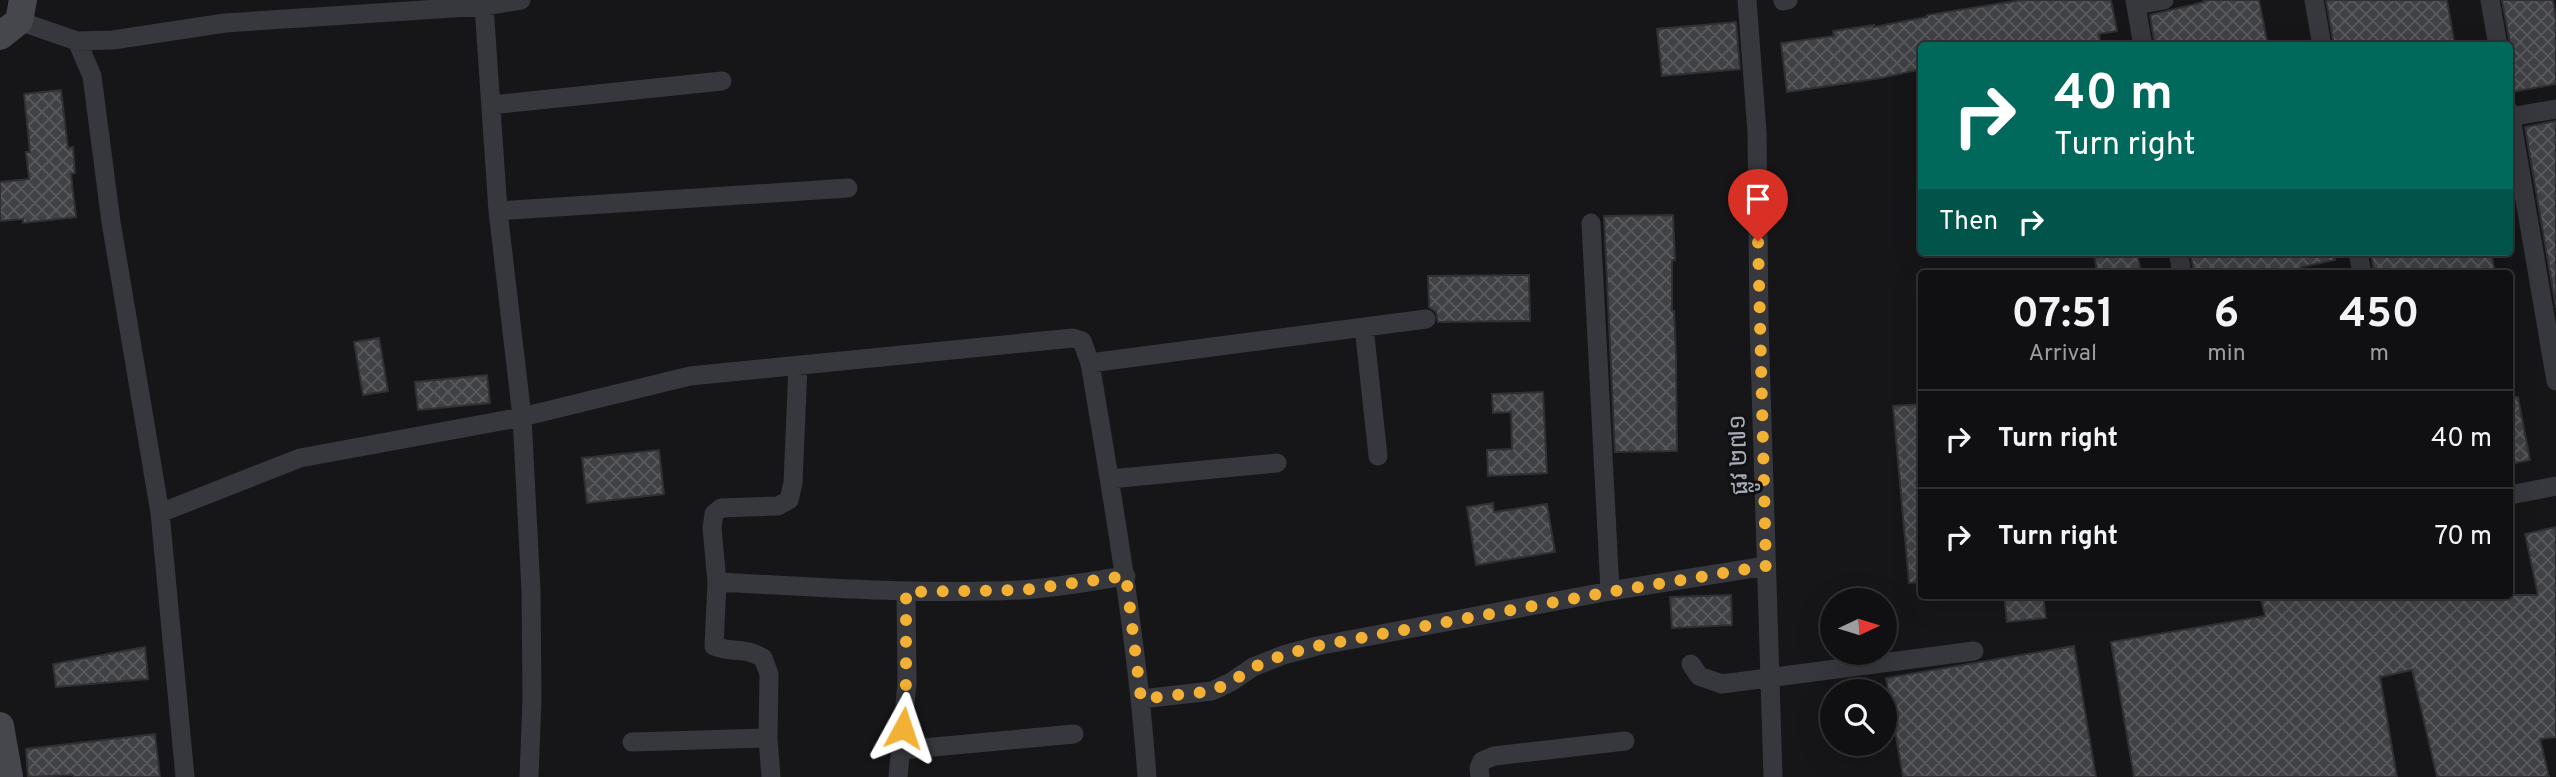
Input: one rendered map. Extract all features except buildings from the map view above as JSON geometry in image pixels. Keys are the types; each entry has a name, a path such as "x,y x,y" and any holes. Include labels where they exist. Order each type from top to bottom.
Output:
{"street":[{"path":"14,19 77,41 113,40 225,23 484,6 521,0"},
{"name":"ផ្លូវ ២៧១","path":"1747,0 1756,132 1773,777"},
{"path":"2142,42 2136,3 2164,0"},
{"path":"2314,0 2321,42"},
{"path":"2490,0 2497,42"},
{"path":"484,6 498,211 522,417 531,591 532,699 529,777"},
{"path":"77,41 92,76 111,222 160,513 185,777"},
{"path":"491,105 722,80"},
{"path":"2513,116 2556,109"},
{"path":"2513,133 2556,380"},
{"path":"498,211 848,188"},
{"path":"1591,223 1609,592"},
{"path":"1090,363 1426,319"},
{"path":"1364,327 1378,456"},
{"path":"160,513 300,458 522,417 690,376 1073,338 1082,341 1090,363 1110,479 1126,576 1141,699 1147,777"},
{"path":"771,777 768,738 769,674 764,658 748,649 727,651 714,646 717,582 712,528 714,514 721,508 778,506 789,500 793,483 798,366"},
{"path":"1110,479 1277,463"},
{"path":"2513,494 2556,486"},
{"path":"1141,699 1212,691 1254,667 1283,655 1317,646 1766,566"},
{"path":"717,582 906,592 1023,590 1126,576"},
{"path":"898,777 906,683 906,592"},
{"path":"1690,664 1699,676 1722,684 1974,652"},
{"path":"0,726 9,777"},
{"path":"901,750 1074,734"},
{"path":"632,742 768,738"},
{"path":"1480,777 1479,768 1482,761 1494,757 1625,741"}],"route":[{"path":"903,728 906,592 1023,590 1126,576 1141,699 1212,691 1254,667 1283,655 1317,646 1766,566 1758,241"}]}
